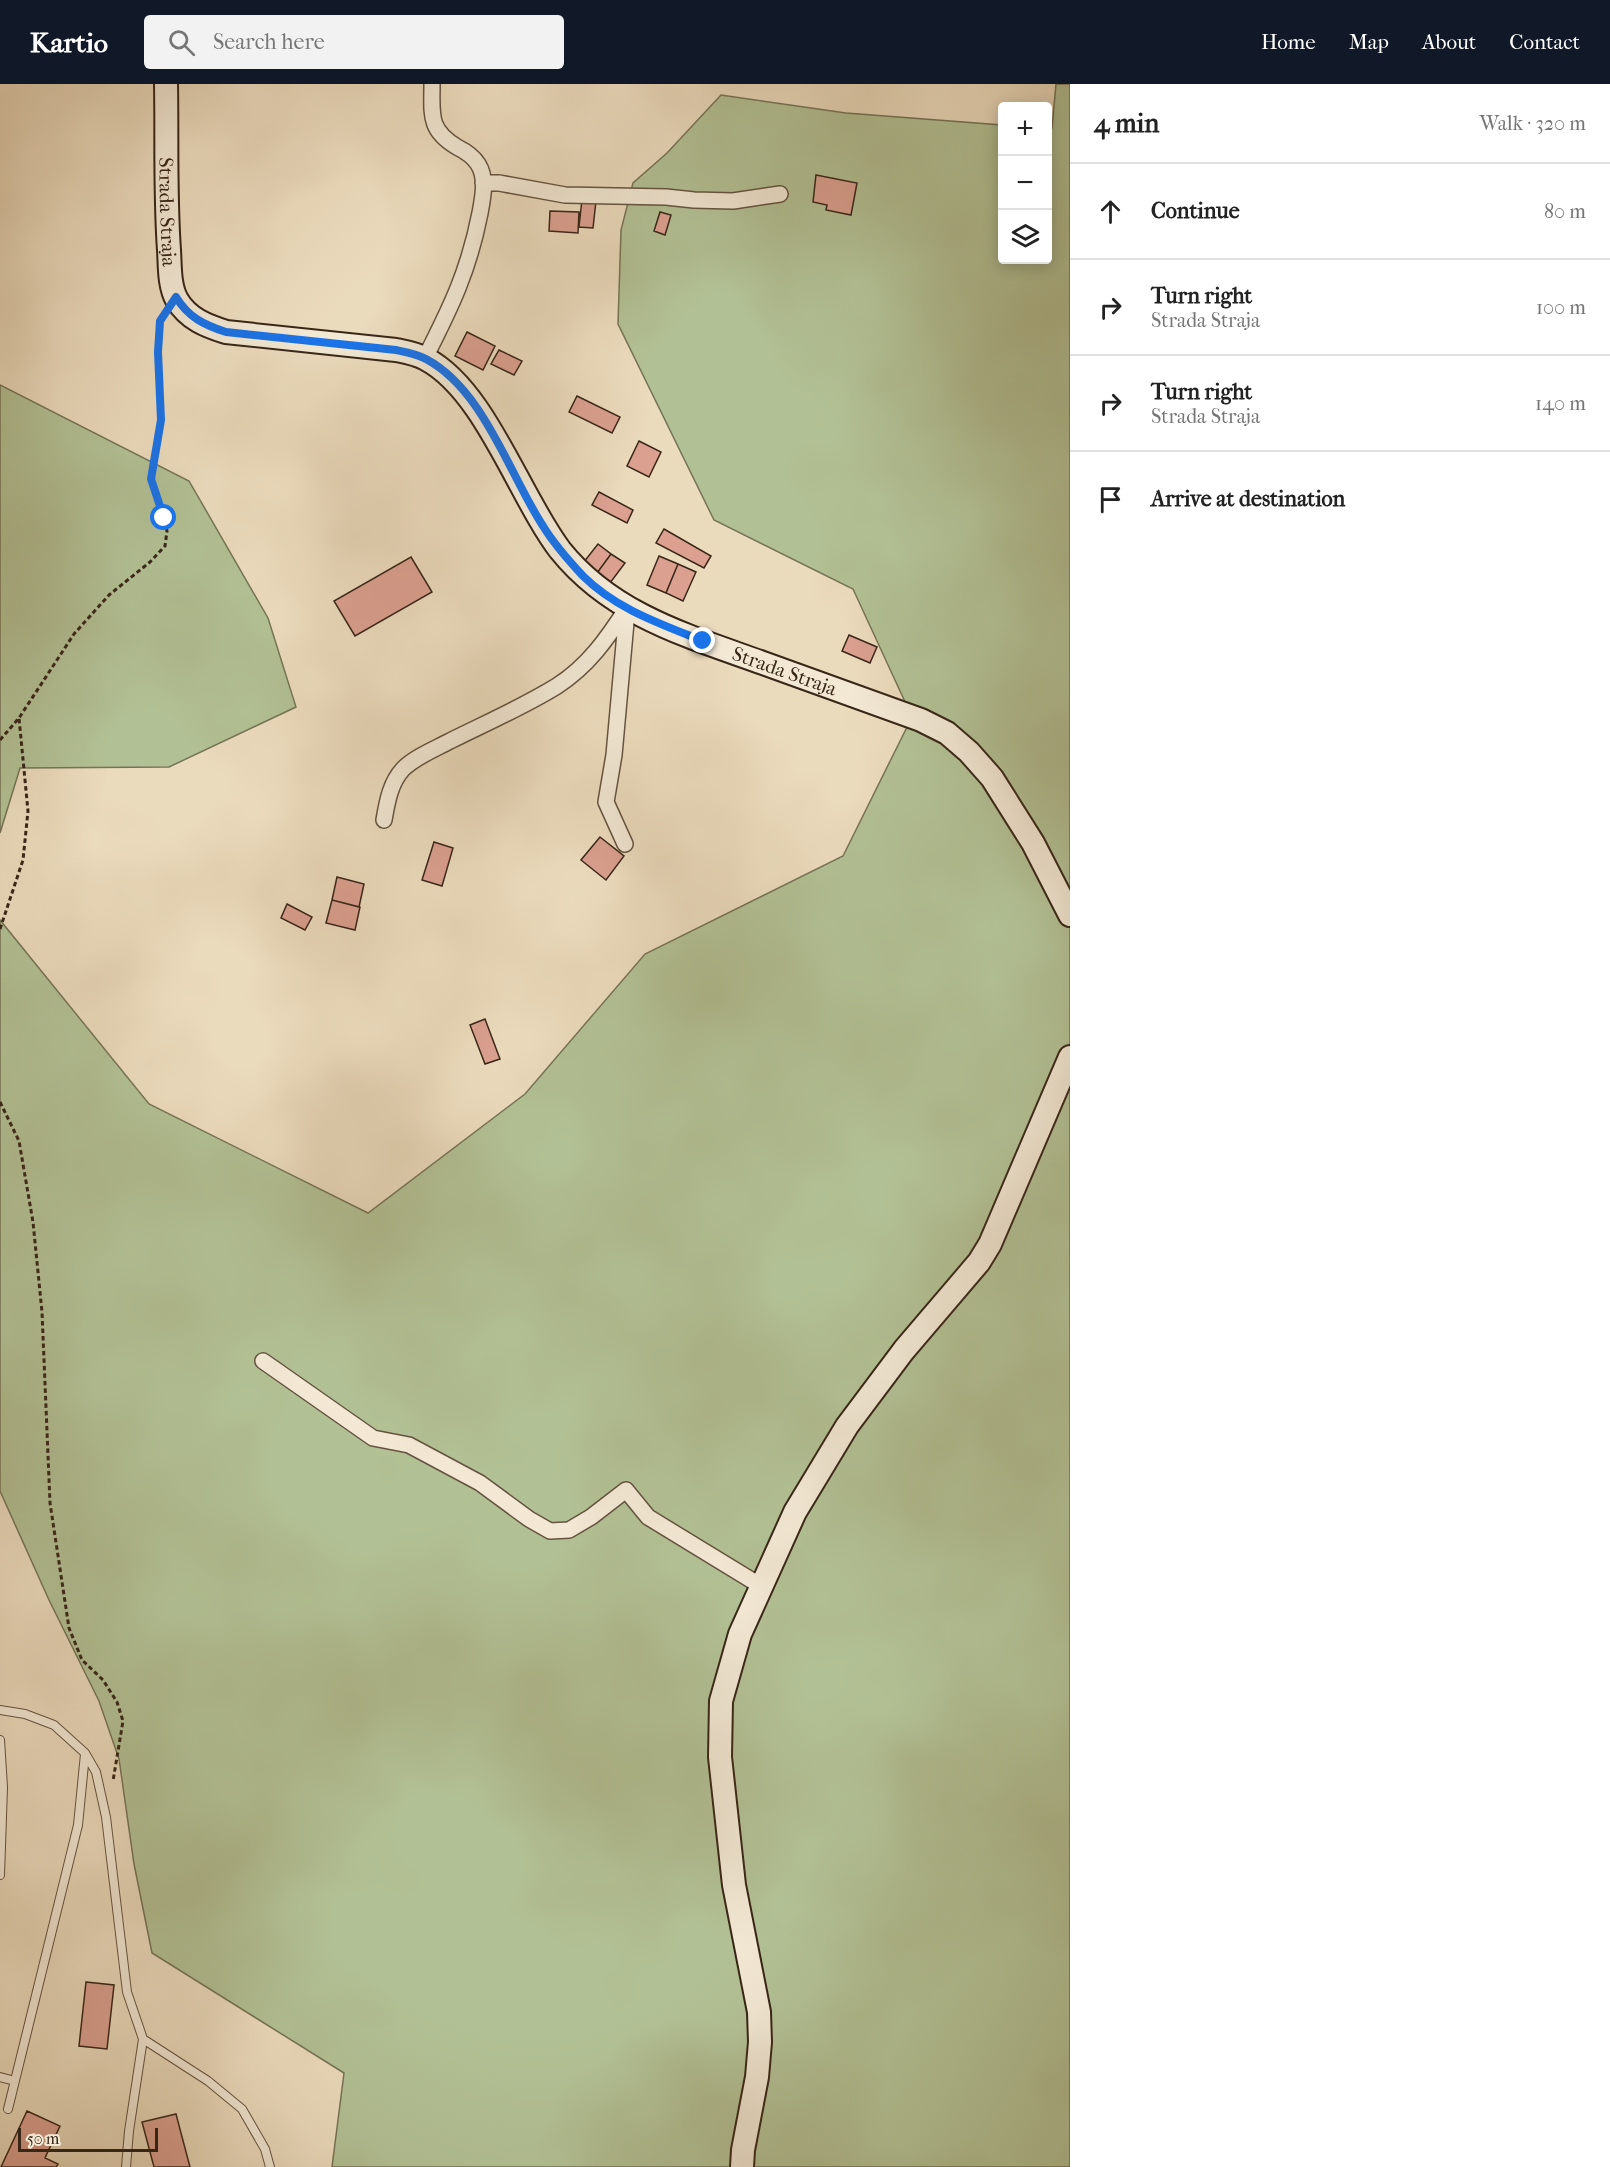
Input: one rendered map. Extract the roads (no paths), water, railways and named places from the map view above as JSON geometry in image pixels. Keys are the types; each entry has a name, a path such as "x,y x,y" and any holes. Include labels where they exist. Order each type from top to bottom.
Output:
{"main road":[{"name":"Strada Straja","path":"166,84 167,232 171,277 176,297 192,317 206,326 226,332 396,350 425,358 447,374 462,390 482,417 543,526 585,577 607,596 627,608 703,641 921,720 947,733 992,777 1033,843 1070,915"},
{"path":"742,2167 743,2150 757,2077 760,2042 759,2012 734,1885 720,1757 721,1701 740,1634 795,1512 847,1426 904,1350 979,1262 990,1244 1070,1057"}],"street":[{"path":"425,358 466,272 476,236 483,194 483,174 478,162 467,152 443,138 435,128 432,118 432,84"},
{"path":"483,183 499,183 565,195 666,197 694,200 733,201 780,194"},
{"path":"384,820 392,785 403,769 425,754 533,700 580,669 608,639 627,608"},
{"path":"625,844 606,802 618,715 627,608"},
{"path":"263,1361 373,1438 408,1445 480,1483 528,1519 550,1531 568,1530 591,1517 626,1490 648,1517 761,1586"}],"lane":[{"path":"0,1710 25,1714 54,1725 85,1753 96,1772 106,1817 127,1992 143,2039 126,2167"},
{"path":"0,1740 3,1787 0,1875"},
{"path":"8,2109 78,1825 85,1753"},
{"path":"143,2039 208,2081 242,2109 265,2149 270,2167"},
{"path":"0,2077 15,2081"}]}
